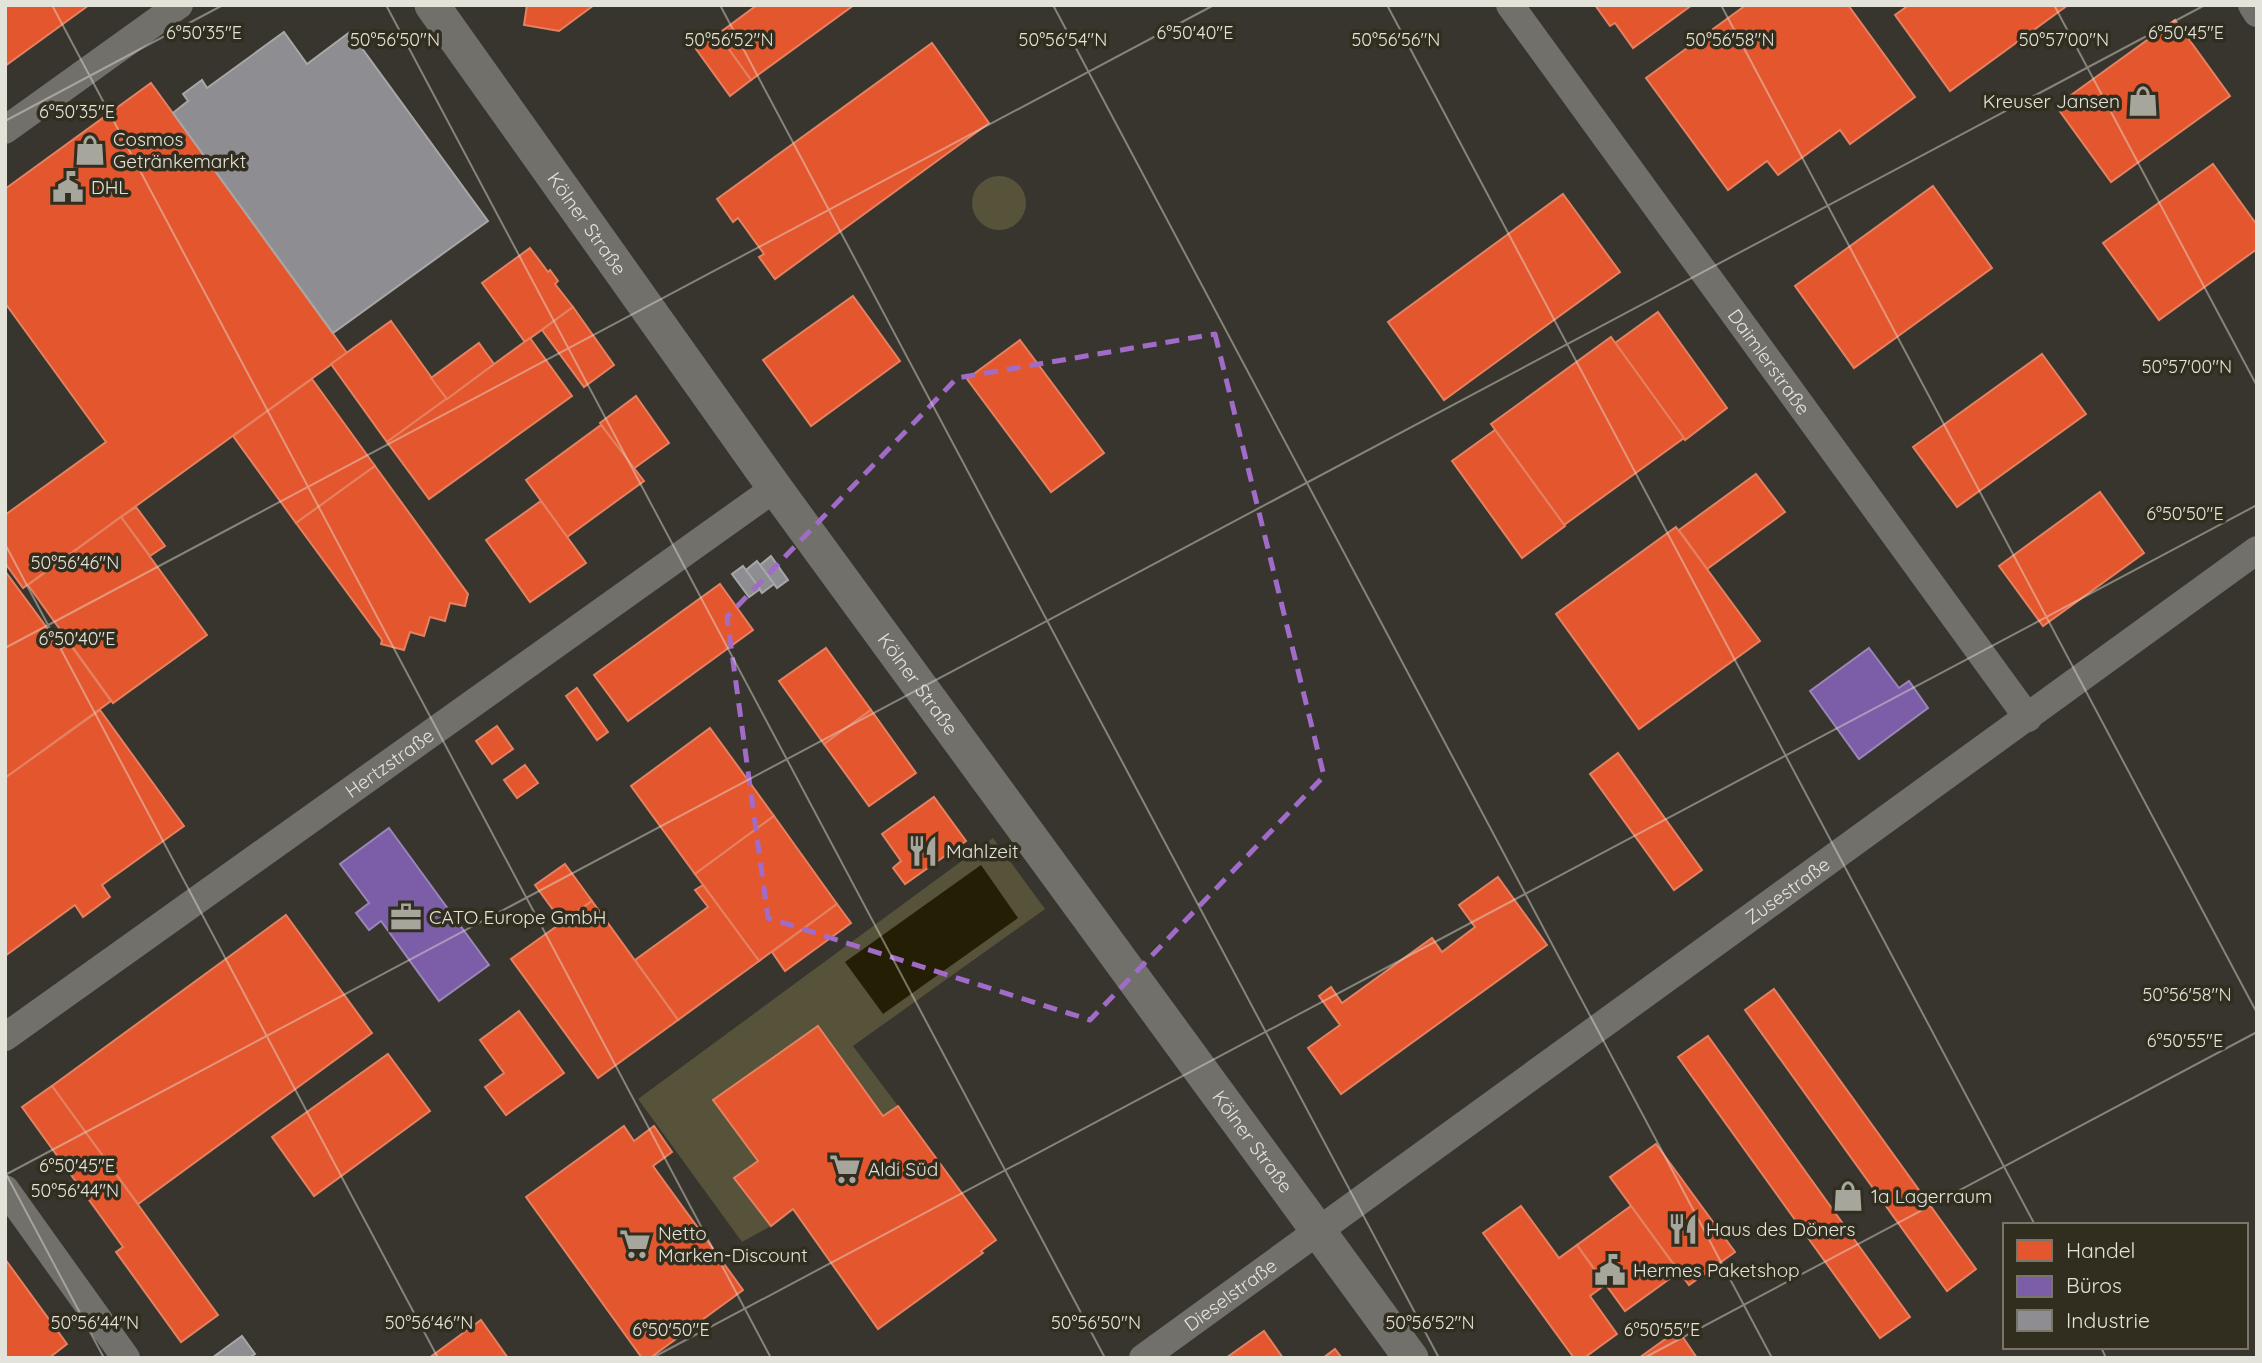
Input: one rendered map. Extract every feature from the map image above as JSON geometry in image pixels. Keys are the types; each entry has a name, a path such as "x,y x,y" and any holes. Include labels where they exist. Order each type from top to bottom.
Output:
{"street":[{"path":"5,130 179,5"},
{"name":"Kölner Straße","path":"432,5 775,488 1411,1358"},
{"name":"Daimlerstraße","path":"1510,5 2028,718"},
{"path":"2252,5 2257,13"},
{"name":"Hertzstraße","path":"5,1037 775,488"},
{"name":"Zusestraße","path":"1318,1230 2257,550"},
{"path":"5,1189 126,1358"},
{"name":"Dieselstraße","path":"1143,1358 1318,1230"}],"highlighted area":[{"path":"1215,334 1324,776 1090,1020 768,918 727,617 957,378"}],"shaded area":[{"path":"999,176 1018,184 1026,203 1018,222 999,230 980,222 972,203 980,184"},
{"path":"993,838 1045,909 853,1046 898,1106 883,1116 818,1026 714,1101 758,1161 735,1178 771,1226 742,1242 638,1099"},
{"path":"981,865 1018,918 883,1014 845,962"}],"building: Handel":[{"path":"5,5 89,5 5,66"},
{"path":"527,5 594,5 559,31 524,25"},
{"path":"757,5 854,5 751,80 718,34"},
{"path":"1595,5 1692,5 1633,48 1615,23 1610,26"},
{"path":"1746,5 1848,5 1915,97 1850,144 1840,130 1778,175 1767,161 1728,190 1646,78"},
{"path":"1909,5 2068,5 1950,91 1895,15"},
{"name":"Kreuser Jansen","path":"2175,20 2230,96 2111,182 2056,106"},
{"path":"718,34 751,80 730,96 696,49"},
{"path":"932,43 989,123 775,279 759,257 764,254 738,218 733,222 717,199"},
{"path":"151,83 347,353 23,588 5,563 5,515 106,442 5,303 5,189"},
{"path":"2213,164 2257,225 2257,249 2159,320 2103,243"},
{"path":"1933,186 1992,268 1854,368 1795,286"},
{"path":"1563,194 1620,272 1444,400 1388,322"},
{"path":"530,248 548,272 550,270 558,281 555,284 573,307 525,342 482,283"},
{"path":"853,296 900,361 811,426 763,360"},
{"path":"573,307 614,365 584,387 542,330"},
{"path":"1658,312 1727,408 1685,440 1615,343"},
{"path":"391,321 447,399 387,442 331,364"},
{"path":"1611,337 1684,438 1564,525 1491,424"},
{"path":"530,338 572,396 429,499 387,442"},
{"path":"1020,340 1104,453 1051,492 967,379"},
{"path":"479,343 494,364 447,399 431,378"},
{"path":"2042,354 2086,414 1957,507 1913,447"},
{"path":"312,379 375,466 296,523 233,436"},
{"path":"636,396 669,443 633,469 600,423"},
{"path":"601,425 644,481 567,537 526,480"},
{"path":"1495,430 1565,526 1522,558 1452,461"},
{"path":"375,466 468,594 465,606 450,603 445,621 430,617 424,636 410,632 404,650 381,644 382,640 296,523"},
{"path":"1756,474 1785,512 1707,569 1679,530"},
{"path":"2100,492 2144,553 2043,626 1999,566"},
{"path":"541,501 586,563 530,602 486,540"},
{"path":"136,507 165,546 150,556 121,517"},
{"path":"121,517 207,635 113,703 28,585"},
{"path":"1676,527 1760,641 1639,729 1556,614"},
{"path":"5,571 62,648 69,643 111,701 5,778"},
{"path":"720,584 753,630 628,721 594,675"},
{"path":"826,648 871,710 824,744 779,681"},
{"path":"577,688 608,732 597,740 566,696"},
{"path":"100,710 184,826 102,885 110,897 83,917 75,905 5,956 5,778"},
{"path":"871,710 916,773 869,806 824,744"},
{"path":"497,726 513,749 492,764 476,741"},
{"path":"710,728 774,816 695,874 631,786"},
{"path":"1618,753 1702,870 1674,890 1590,774"},
{"path":"525,765 538,783 517,798 504,780"},
{"name":"Mahlzeit","path":"934,797 966,841 905,884 893,868 901,861 882,834"},
{"path":"774,816 837,904 759,961 695,874"},
{"path":"565,864 592,901 562,922 535,885"},
{"path":"1498,877 1547,945 1341,1094 1308,1048 1340,1025 1319,996 1331,987 1342,1003 1432,938 1442,952 1475,927 1459,905"},
{"path":"703,885 759,961 678,1020 635,960 708,907 695,890"},
{"path":"592,901 678,1020 598,1078 511,959"},
{"path":"837,904 851,923 785,971 772,952"},
{"path":"286,915 372,1033 138,1204 52,1086"},
{"path":"1774,989 1976,1269 1947,1291 1745,1010"},
{"path":"519,1011 564,1073 506,1115 485,1087 504,1073 480,1040"},
{"name":"Aldi Süd","path":"818,1026 883,1116 898,1106 996,1240 981,1251 983,1253 878,1329 793,1209 771,1226 734,1178 758,1161 713,1100"},
{"path":"1708,1036 1910,1317 1880,1338 1678,1057"},
{"path":"388,1054 430,1111 314,1196 272,1137"},
{"path":"52,1086 218,1315 181,1342 116,1252 123,1247 22,1107"},
{"name":"Netto Marken-Discount","path":"624,1126 634,1141 654,1126 672,1152 653,1166 743,1290 650,1358 642,1358 526,1197"},
{"name":"Haus des Döners","path":"1656,1144 1735,1252 1689,1285 1610,1177"},
{"path":"1521,1206 1559,1258 1577,1245 1605,1285 1590,1296 1617,1334 1584,1358 1574,1358 1483,1233"},
{"path":"1631,1206 1679,1272 1625,1311 1577,1245"},
{"path":"5,1259 67,1344 49,1358 5,1358"},
{"path":"481,1320 508,1358 429,1358"},
{"path":"1678,1330 1697,1358 1639,1358"},
{"path":"1264,1331 1283,1358 1226,1358"},
{"path":"1335,1349 1342,1358 1323,1358"}],"building: Büros":[{"path":"1869,648 1899,688 1909,681 1928,708 1859,759 1810,691"},
{"name":"CATO Europe GmbH","path":"389,828 489,965 439,1001 381,921 369,930 356,913 369,903 340,864"}],"building: Industrie":[{"path":"284,32 307,64 350,32 488,221 333,333 173,113 188,101 183,94 202,80 207,88"},
{"path":"771,556 788,580 777,588 760,565"},
{"path":"757,561 774,584 762,593 746,570"},
{"path":"743,566 760,589 749,597 732,574"},
{"path":"242,1336 255,1354 249,1358 212,1358"}],"place":[{"name":"Kreuser Jansen","path":"2143,101"},
{"name":"Cosmos Getränkemarkt","path":"90,150"},
{"name":"DHL","path":"68,187"},
{"name":"Mahlzeit","path":"923,851"},
{"name":"CATO Europe GmbH","path":"406,917"},
{"name":"Aldi Süd","path":"845,1169"},
{"name":"1a Lagerraum","path":"1848,1196"},
{"name":"Haus des Döners","path":"1683,1229"},
{"name":"Netto Marken-Discount","path":"635,1244"},
{"name":"Hermes Paketshop","path":"1610,1270"}]}
